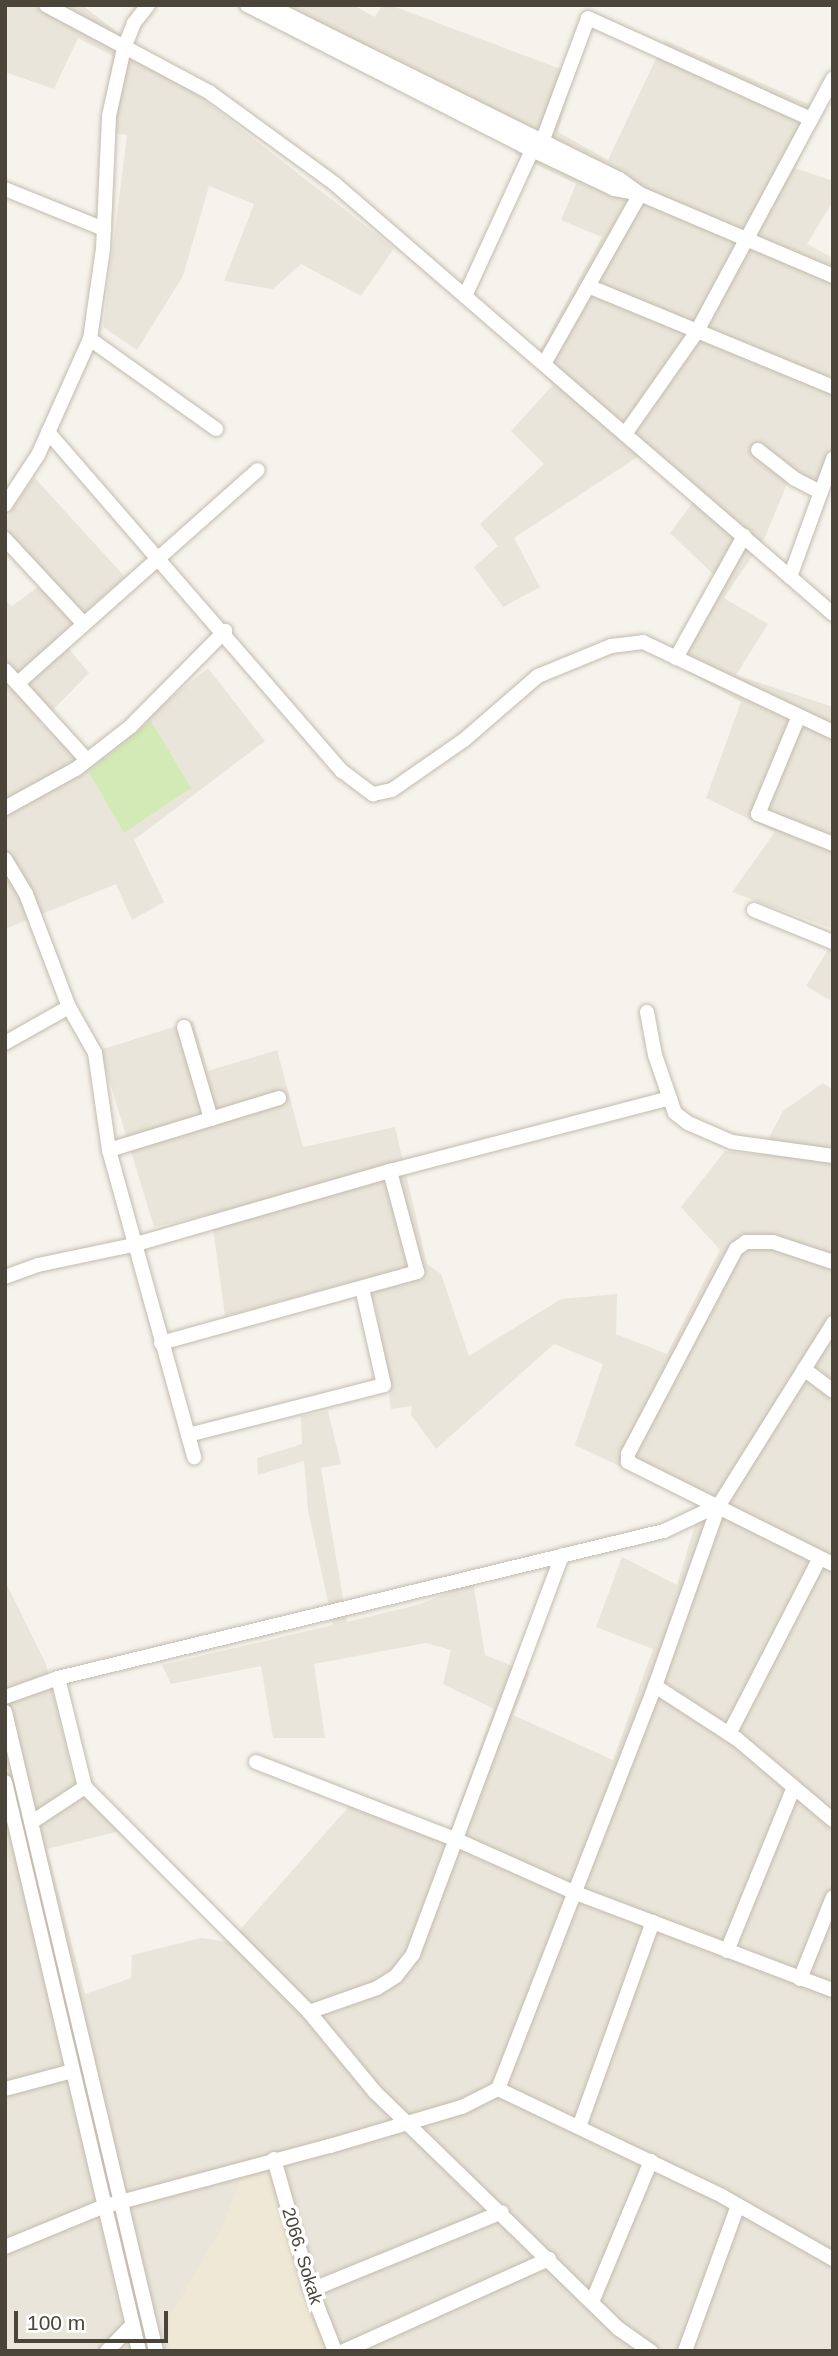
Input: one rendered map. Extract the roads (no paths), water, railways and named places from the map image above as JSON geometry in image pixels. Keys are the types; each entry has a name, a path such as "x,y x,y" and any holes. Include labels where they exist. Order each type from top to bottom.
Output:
{"street":[{"path":"46,5 230,108 335,184 833,614"},
{"path":"5,505 48,432 90,339 104,229 109,116 124,48 134,23 148,5"},
{"path":"247,5 537,146"},
{"path":"269,5 614,189 640,194 833,276"},
{"path":"466,296 537,146 588,18 811,118"},
{"path":"625,434 696,333 744,239 833,79"},
{"path":"5,190 104,229"},
{"path":"544,364 640,194"},
{"path":"588,286 696,333 833,387"},
{"path":"90,339 216,429"},
{"path":"48,432 225,631 342,771 373,794 392,790 464,740 538,676 622,644 643,642 798,718 833,732"},
{"path":"758,450 795,479 821,492"},
{"path":"790,577 833,459"},
{"path":"19,682 258,470"},
{"path":"676,658 744,536"},
{"path":"5,539 84,624"},
{"path":"5,808 87,760 131,726 225,631"},
{"path":"5,670 19,682 87,760"},
{"path":"798,718 758,814 833,844"},
{"path":"5,859 26,894 69,1007 94,1053 109,1150 133,1245 194,1457"},
{"path":"754,910 833,942"},
{"path":"5,1043 69,1007"},
{"path":"647,1012 675,1113 705,1134 733,1142 833,1156"},
{"path":"184,1027 211,1119"},
{"path":"109,1150 279,1098"},
{"path":"5,1277 38,1265 133,1245 390,1171 670,1098"},
{"path":"161,1343 417,1272 390,1171"},
{"path":"729,1734 829,1561 719,1505 635,1469 628,1462 628,1454 736,1249 746,1242 773,1242 833,1262"},
{"path":"188,1435 384,1385 362,1288"},
{"path":"5,2247 102,2207 462,2107 498,2089 655,1686 719,1505 833,1322"},
{"path":"804,1369 833,1391"},
{"path":"5,1697 58,1678 664,1531 719,1505"},
{"path":"309,2012 377,1988 402,1969 417,1946 562,1555"},
{"path":"58,1678 85,1787 309,2012 375,2092 409,2120 619,2329 651,2351"},
{"path":"655,1686 729,1734 833,1820"},
{"path":"5,1712 156,2351"},
{"path":"256,1762 457,1840 573,1892 833,1990"},
{"path":"5,1782 102,2207 139,2351"},
{"path":"32,1822 85,1787"},
{"path":"727,1951 793,1787"},
{"path":"800,1979 833,1897"},
{"path":"579,2127 653,1922"},
{"path":"5,2089 72,2071"},
{"path":"498,2089 738,2205 833,2259"},
{"name":"2066. Sokak","path":"274,2159 311,2290 335,2351"},
{"path":"592,2302 651,2161"},
{"path":"685,2351 738,2205"},
{"path":"311,2290 502,2212"},
{"path":"344,2351 549,2259"},
{"path":"107,2351 132,2325"}]}
